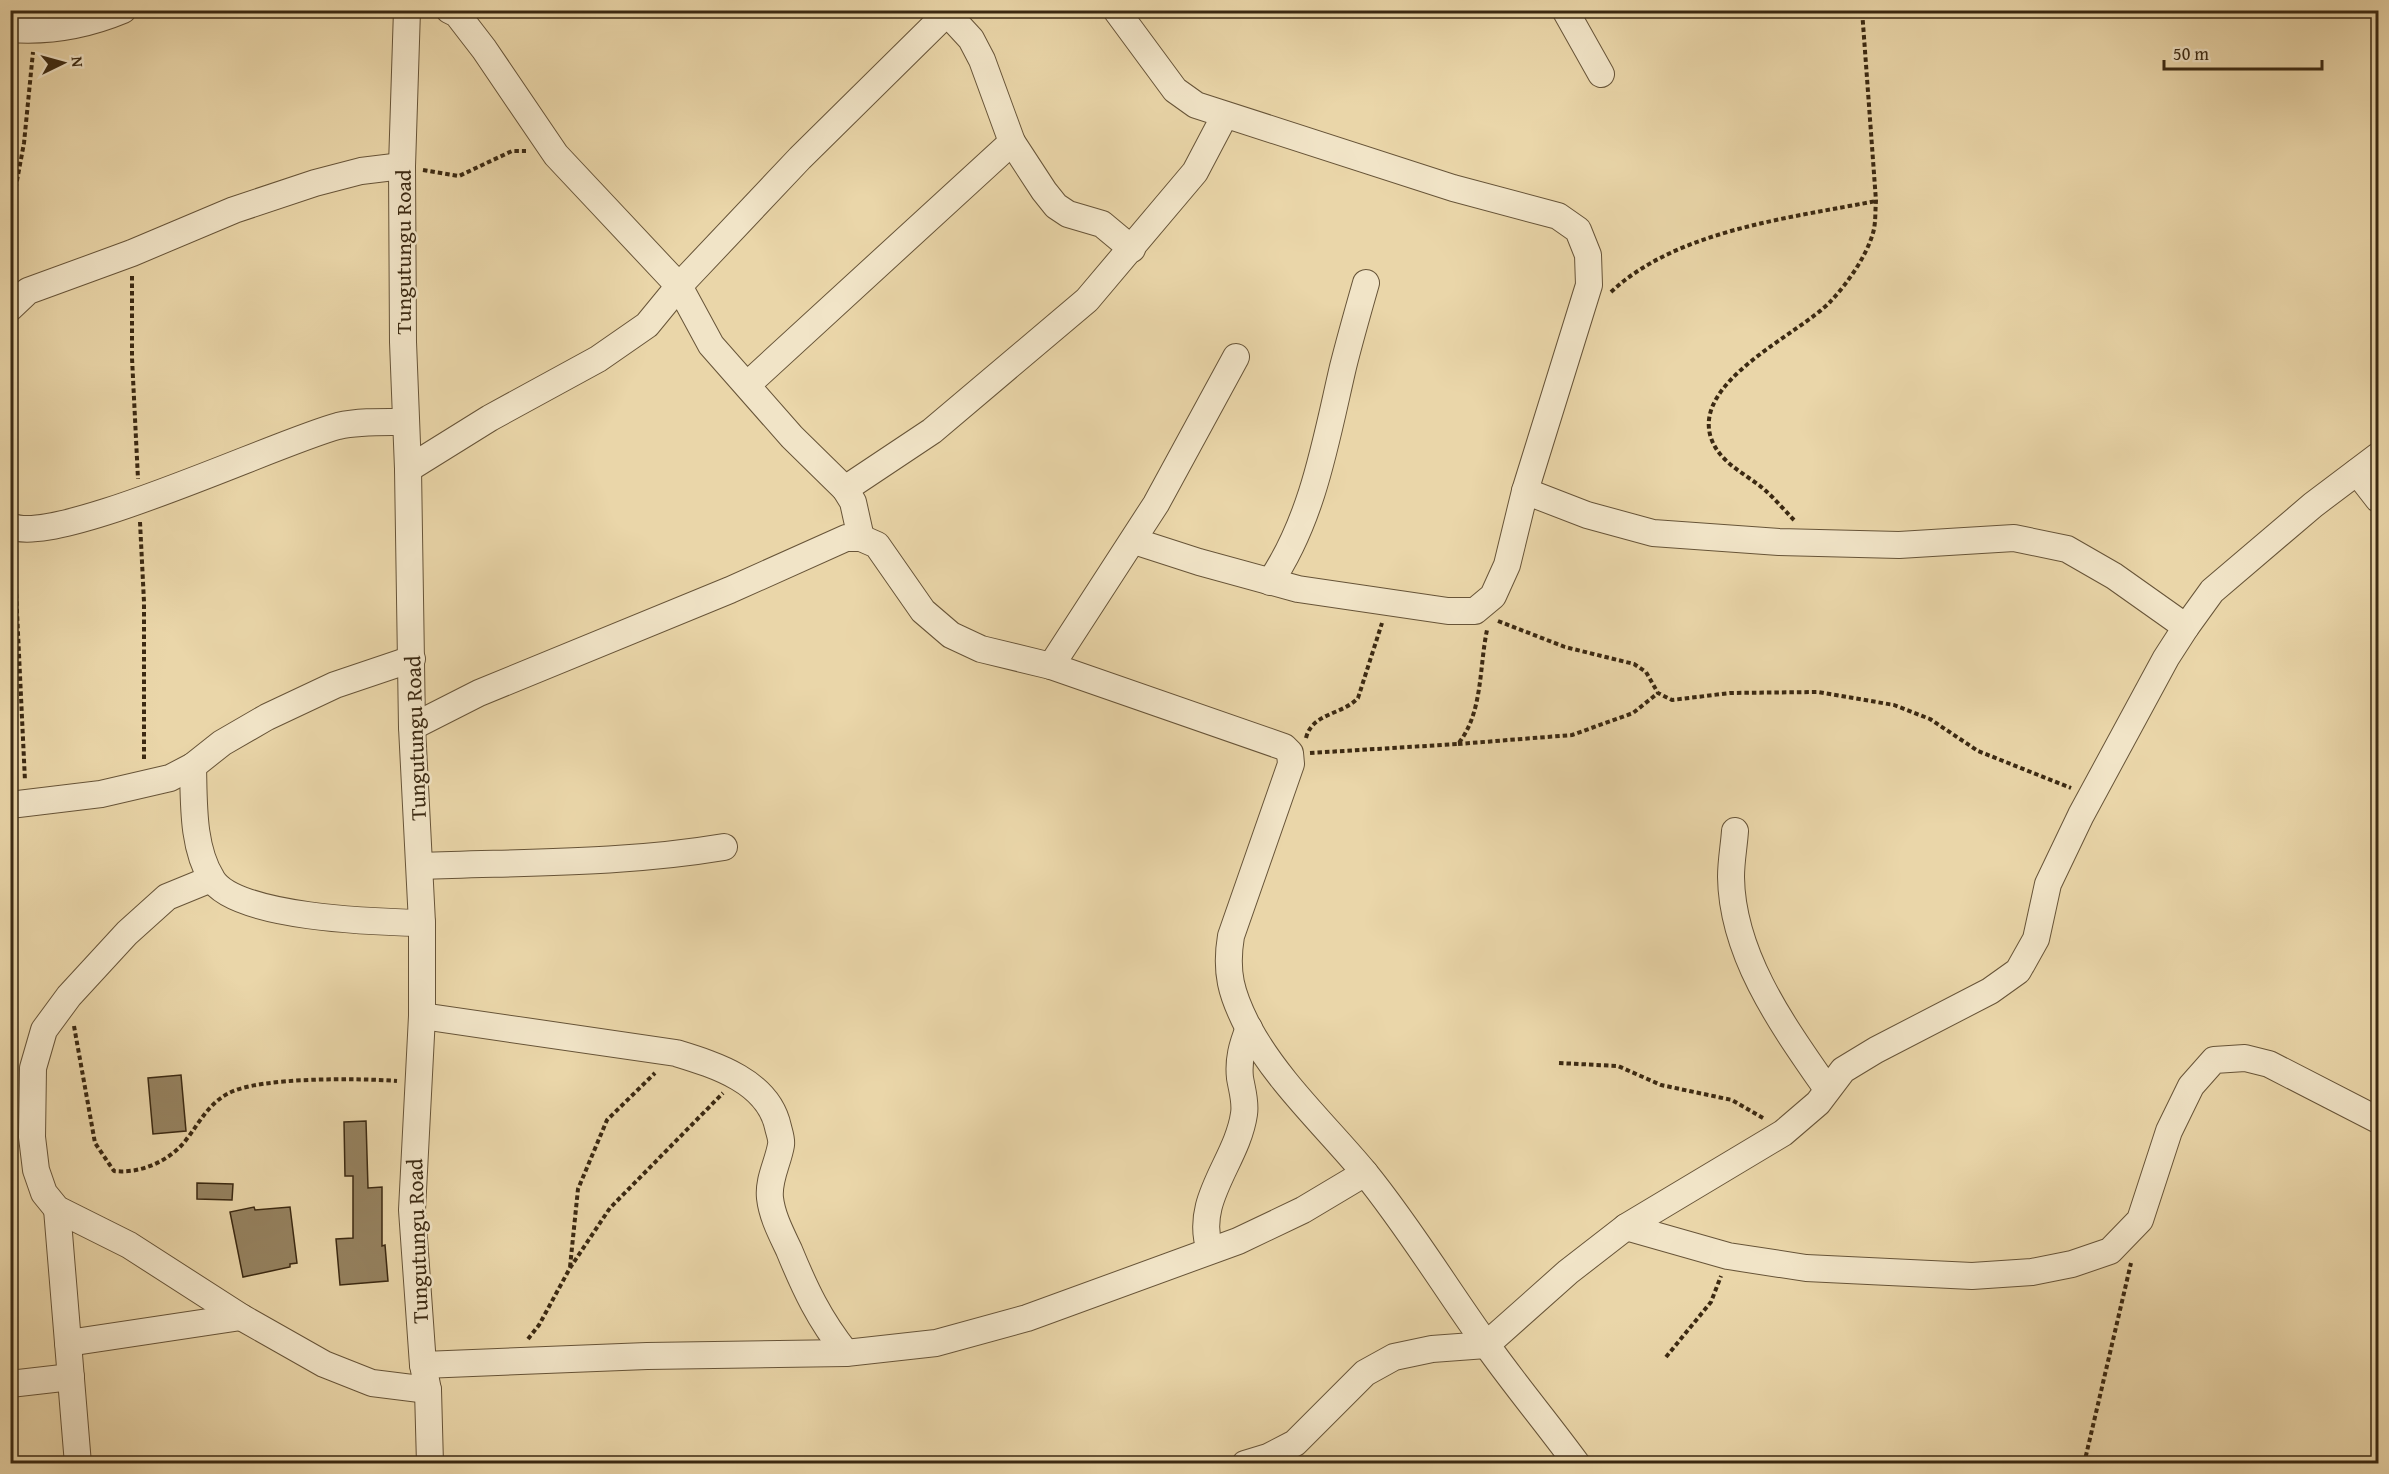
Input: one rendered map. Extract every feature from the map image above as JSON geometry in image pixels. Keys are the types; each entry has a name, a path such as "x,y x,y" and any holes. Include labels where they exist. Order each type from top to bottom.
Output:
{"street":[{"path":"23,30 80,24 123,10"},
{"name":"Tungutungu Road","path":"407,10 402,166 406,422 412,727 421,866 422,923 422,1016 412,1210 423,1365 428,1390 430,1464"},
{"path":"449,10 457,14 484,49 556,155 679,286 711,345 792,437 845,489 853,502 861,537"},
{"path":"1116,10 1175,90 1196,105 1453,188 1558,216 1578,230 1588,255 1589,285 1526,490 1507,565 1491,607 1475,611 1448,611 1269,582 1134,541"},
{"path":"1565,10 1601,74"},
{"path":"408,469 490,418 598,359 647,325 679,286 800,158 949,12 971,39 982,60 1012,142 1024,164 1056,206 1068,214 1102,224 1132,249"},
{"path":"845,489 932,431 1087,300 1195,172 1225,115"},
{"path":"747,385 1012,142"},
{"path":"10,308 28,291 132,253 234,210 315,183 361,171 402,166"},
{"path":"1269,582 1284,562 1299,531 1312,492 1366,283"},
{"path":"1051,666 1134,541 1236,357"},
{"path":"11,527 53,527 139,500 291,441 340,426 406,422"},
{"path":"1245,1464 1268,1457 1295,1443 1365,1373 1394,1357 1432,1349 1486,1345 1568,1272 1626,1227 1743,1160 1783,1134 1803,1118 1843,1070 1876,1050 1990,991 2018,970 2037,939 2048,884 2091,796 2166,658 2186,627 2212,591 2313,505 2379,456"},
{"path":"2357,472 2379,499"},
{"path":"1526,490 1587,515 1653,533 1819,543 1899,545 2014,538 2067,549 2114,576 2186,627"},
{"path":"412,727 479,693 730,590 846,538 861,537 877,545 923,611 951,635 981,649 1051,666 1276,743 1296,753 1232,936 1227,962 1231,988 1249,1028 1283,1076 1365,1173 1486,1345 1576,1464"},
{"path":"18,804 101,794 170,778 193,766 222,743 267,717 335,685 412,659"},
{"path":"193,766 200,849 212,879 224,893 258,906 363,922 422,923"},
{"path":"1735,831 1731,878 1737,921 1753,969 1783,1025 1827,1089"},
{"path":"421,866 618,861 666,857 724,847"},
{"path":"212,879 167,897 128,933 69,996 44,1030 33,1068 32,1137 36,1170 44,1193 57,1209 129,1245 241,1317 324,1364 372,1383 428,1390"},
{"path":"422,1016 676,1053 708,1063 738,1077 757,1090 776,1117 781,1143 770,1181 770,1199 777,1224 807,1296 822,1322 846,1353"},
{"path":"1210,1250 1204,1229 1206,1214 1224,1164 1240,1134 1245,1112 1239,1061 1249,1028"},
{"path":"1626,1227 1728,1256 1806,1268 1972,1276 2032,1272 2072,1264 2110,1251 2140,1220 2169,1131 2191,1086 2214,1060 2245,1058 2269,1064 2379,1120"},
{"path":"423,1365 846,1353 936,1343 1028,1318 1238,1241 1303,1210 1365,1173"},
{"path":"57,1209 78,1464"},
{"path":"68,1343 241,1317"},
{"path":"10,1384 71,1377"}],"path":[{"path":"1819,543 1765,490 1732,467 1711,438 1710,411 1719,391 1763,351 1829,302 1862,257 1873,232 1876,201 1862,10"},
{"path":"10,218 24,143 23,30"},
{"path":"402,166 459,176 512,151 556,155"},
{"path":"1609,294 1652,260 1694,242 1876,201"},
{"path":"132,253 132,358 144,602 143,785"},
{"path":"11,527 18,589 18,804"},
{"path":"1389,602 1358,698 1351,706 1315,721 1296,753 1572,735 1633,713 1658,693"},
{"path":"1458,744 1470,730 1475,711 1491,607 1564,647 1634,664 1646,672 1658,693 1672,700 1730,693 1818,692 1894,705 1930,720 1978,751 2091,796"},
{"path":"69,996 95,1143 114,1171 129,1173 165,1160 185,1141 207,1109 230,1092 258,1083 372,1079 419,1083"},
{"path":"570,1268 579,1189 607,1120 676,1053"},
{"path":"1559,1063 1618,1066 1661,1084 1732,1100 1757,1113 1783,1134"},
{"path":"507,1362 539,1326 570,1268 610,1208 738,1077"},
{"path":"2084,1464 2132,1255"},
{"path":"1666,1357 1711,1302 1728,1256"}],"building":[{"path":"181,1075 186,1131 153,1134 148,1078"},
{"path":"366,1121 368,1188 382,1187 382,1246 385,1245 388,1281 340,1285 336,1239 353,1238 353,1176 345,1176 344,1122"},
{"path":"197,1183 233,1184 232,1200 197,1199"},
{"path":"254,1207 255,1210 290,1207 297,1263 290,1264 290,1267 243,1277 230,1212"}]}
